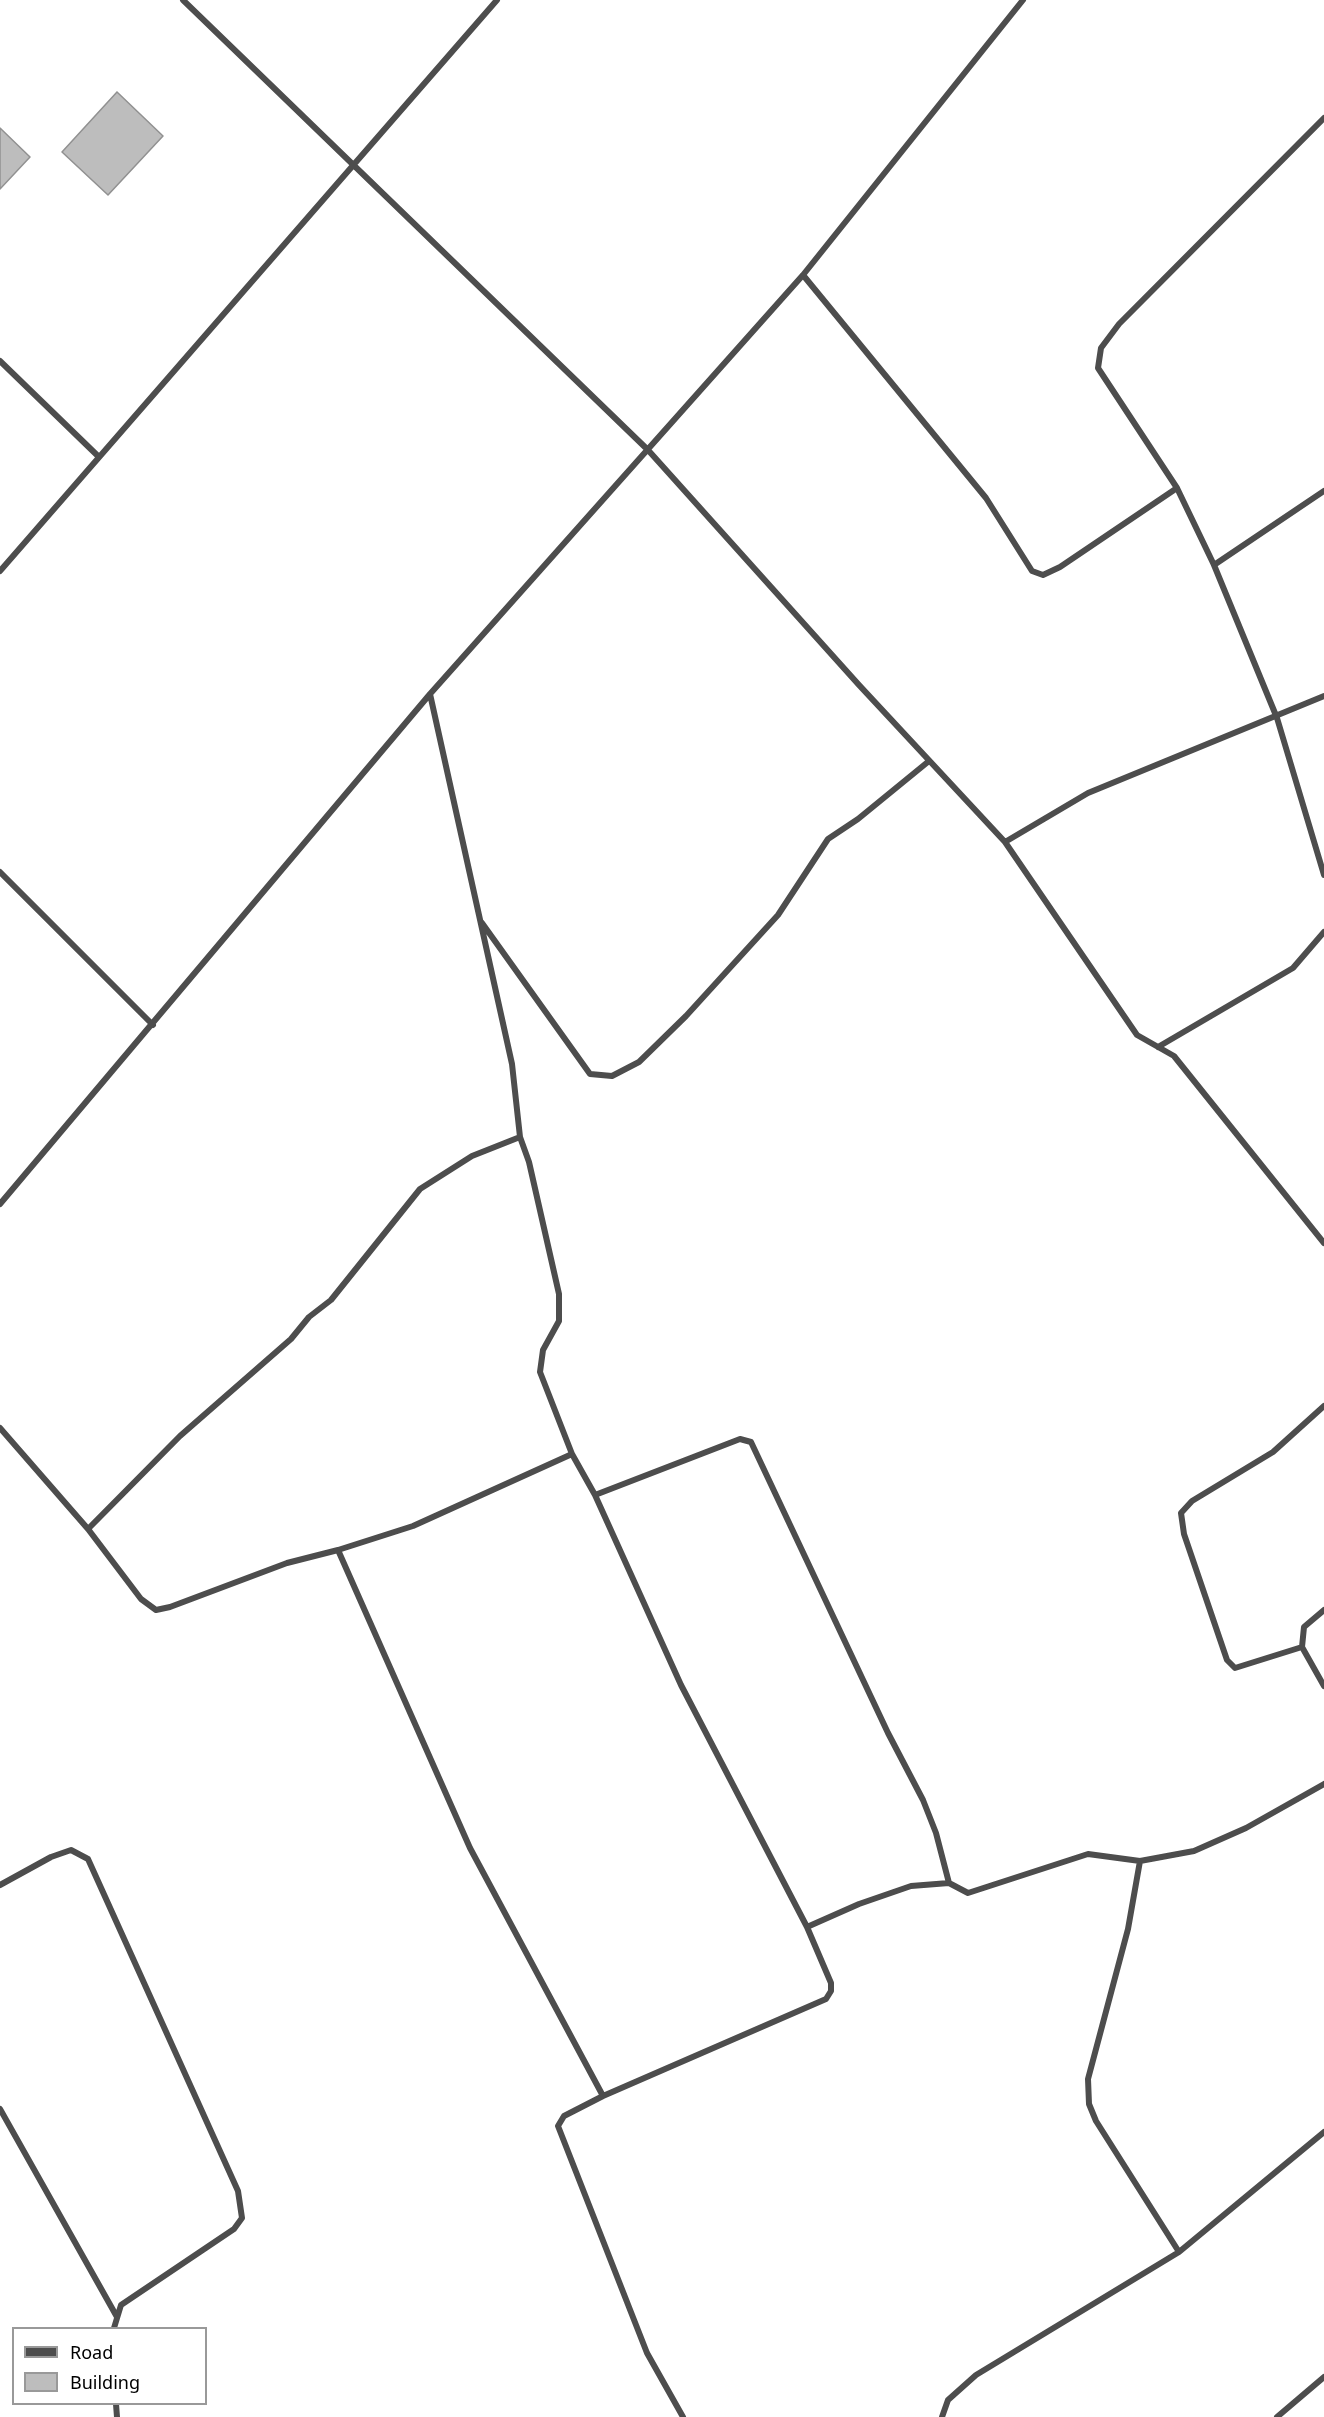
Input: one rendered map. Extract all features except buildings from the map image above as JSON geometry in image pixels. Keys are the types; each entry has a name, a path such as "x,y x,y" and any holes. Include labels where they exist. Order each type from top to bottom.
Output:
{"street":[{"path":"183,0 648,450 1005,842 1137,1035 1174,1056 1324,1243"},
{"path":"0,571 497,0"},
{"path":"0,1204 430,694 803,275 1023,0"},
{"path":"1324,118 1119,324 1101,348 1098,368 1177,488 1214,565 1277,718 1324,875"},
{"path":"803,275 986,498 1032,572 1042,575 1059,567 1177,488"},
{"path":"0,361 99,457"},
{"path":"1214,565 1324,491"},
{"path":"430,694 512,1064 520,1137 532,1172 559,1294 559,1321 543,1350 540,1372 572,1454 594,1495 681,1685 807,1927 831,1983 831,1991 825,1999 603,2096 564,2116 558,2126 647,2353 683,2417"},
{"path":"1005,842 1088,793 1277,718 1324,696"},
{"path":"479,920 590,1074 612,1076 639,1062 686,1016 771,924 828,838 858,819 929,761"},
{"path":"0,872 153,1025"},
{"path":"1158,1047 1293,968 1324,932"},
{"path":"88,1529 180,1436 291,1339 309,1317 331,1300 420,1189 472,1156 520,1137"},
{"path":"1302,1647 1235,1668 1227,1660 1184,1534 1181,1513 1192,1501 1273,1452 1324,1406"},
{"path":"0,1428 88,1529 121,1576 141,1599 156,1610 170,1608 287,1563 338,1550 413,1526 572,1454"},
{"path":"594,1495 740,1439 751,1442 888,1733 923,1800 936,1833 949,1883"},
{"path":"338,1550 470,1848 603,2096"},
{"path":"1324,1610 1304,1627 1302,1647 1324,1686"},
{"path":"807,1927 859,1904 911,1886 949,1883 968,1893 1088,1854 1140,1861 1194,1851 1246,1827 1324,1785"},
{"path":"0,1885 51,1857 71,1850 88,1858 238,2191 242,2218 234,2229 121,2305 114,2327"},
{"path":"1140,1861 1128,1929 1088,2079 1089,2104 1096,2121 1179,2252"},
{"path":"0,2109 117,2317"},
{"path":"942,2417 948,2400 976,2375 1179,2252 1324,2132"},
{"path":"1277,2417 1324,2377"}]}
